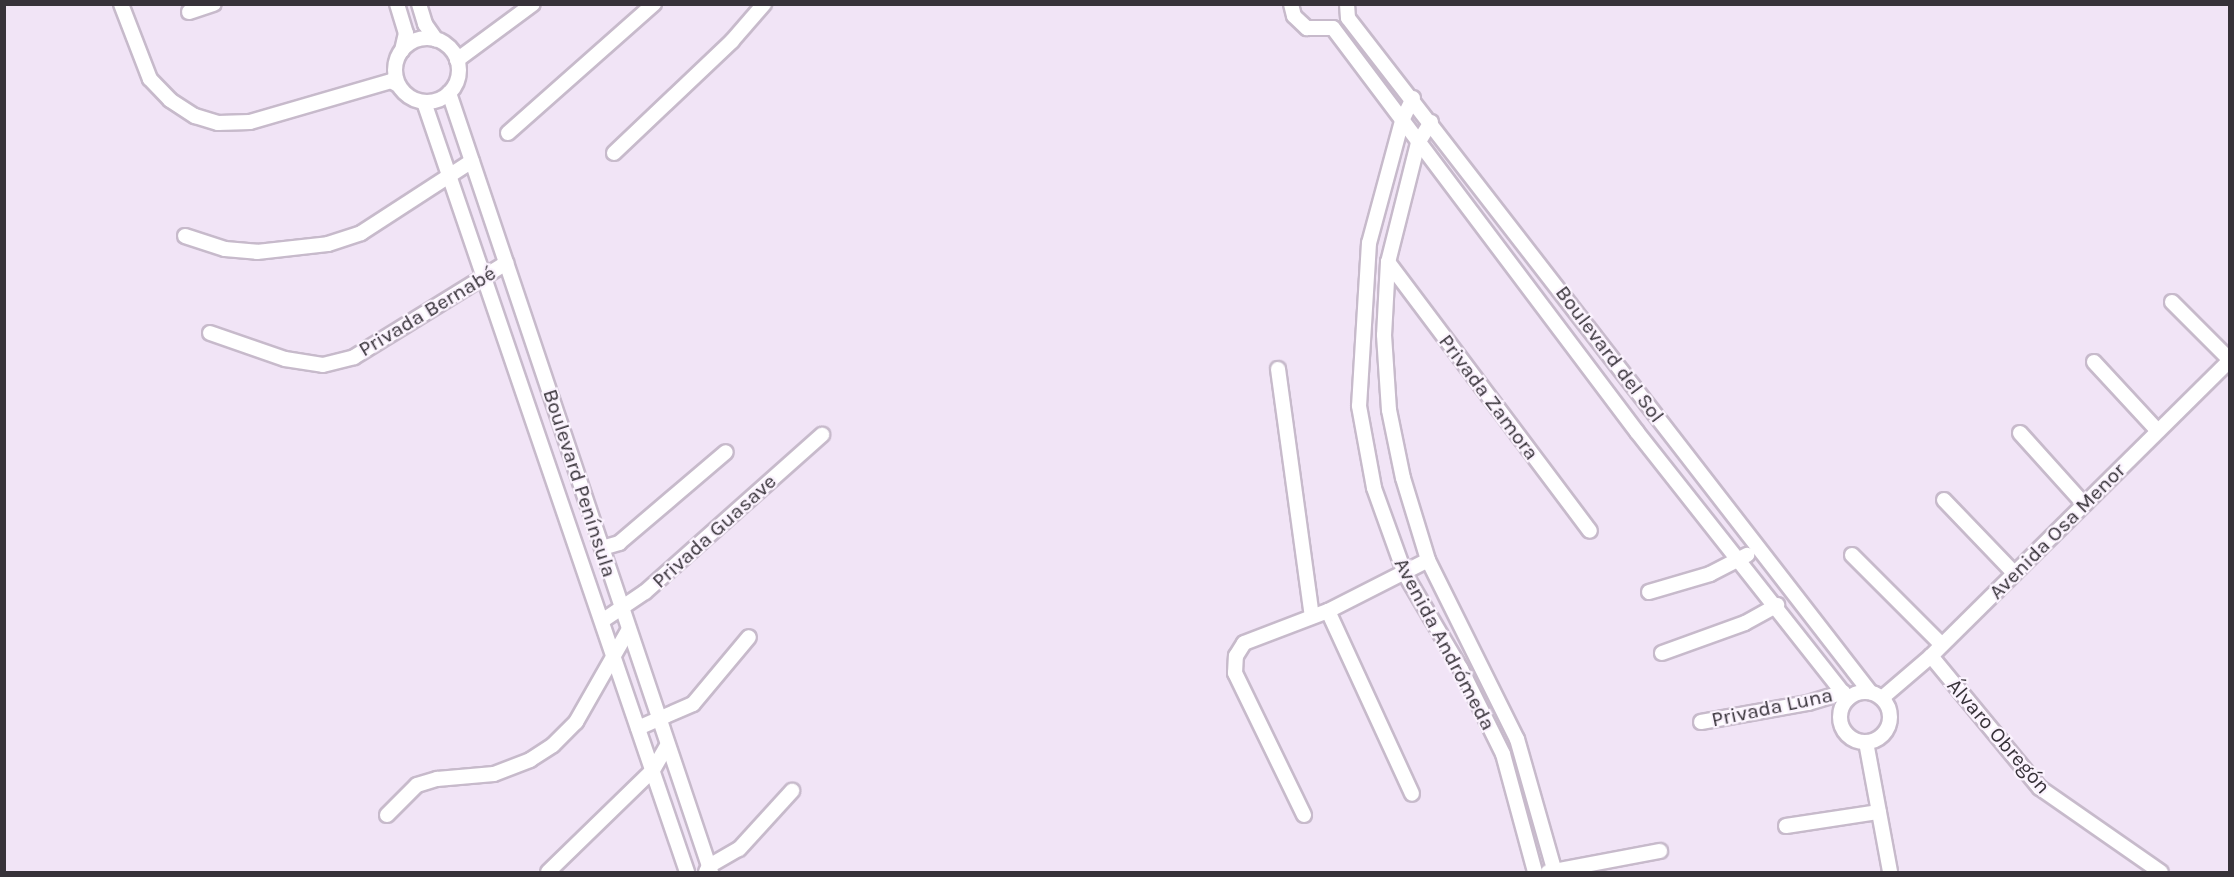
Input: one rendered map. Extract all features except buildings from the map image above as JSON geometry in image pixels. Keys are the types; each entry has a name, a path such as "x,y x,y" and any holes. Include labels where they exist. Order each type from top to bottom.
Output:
{"street":[{"path":"121,4 150,79 170,100 195,116 218,123 250,122 391,81 414,99 424,102 449,93 458,81 458,60 445,44 436,40 415,41 402,51"},
{"path":"189,12 214,4"},
{"path":"397,4 406,33 396,64 398,85"},
{"path":"419,4 425,24 436,40"},
{"path":"458,60 533,4"},
{"path":"508,134 654,4"},
{"path":"614,153 732,41 764,4"},
{"name":"Boulevard del Sol","path":"1291,4 1294,16 1307,28 1333,28 1637,432 1742,560 1846,695"},
{"name":"Boulevard del Sol","path":"1347,11 1759,547 1876,695"},
{"name":"Boulevard Península","path":"449,93 708,870"},
{"name":"Avenida Andrómeda","path":"1413,98 1402,121 1369,243 1359,406 1374,488 1405,574 1461,669 1503,754 1535,873"},
{"name":"Boulevard Península","path":"424,102 687,873"},
{"name":"Avenida Andrómeda","path":"1431,122 1418,143 1388,262 1384,335 1389,410 1403,478 1428,560 1517,739 1552,872"},
{"path":"185,236 225,249 257,252 328,244 361,232 472,161"},
{"name":"Privada Zamora","path":"1388,262 1590,531"},
{"name":"Privada Bernabé","path":"210,333 285,359 323,365 354,357 506,263"},
{"path":"2172,302 2229,360"},
{"name":"Avenida Osa Menor","path":"1876,695 1931,656 2229,360"},
{"path":"2094,362 2158,431"},
{"path":"1278,369 1312,616"},
{"path":"2020,433 2084,504"},
{"name":"Privada Guasave","path":"602,621 645,592 822,435"},
{"path":"602,548 619,543 726,452"},
{"path":"1944,500 2014,573"},
{"path":"1649,592 1742,560 1759,547"},
{"path":"1852,555 1942,645"},
{"path":"1304,815 1235,673 1236,656 1244,643 1329,611 1405,574 1428,560"},
{"path":"1662,653 1745,623 1777,605"},
{"path":"1329,611 1412,794"},
{"path":"387,815 417,785 437,779 494,774 530,760 553,745 576,722 628,631"},
{"path":"638,728 693,704 749,637"},
{"name":"Álvaro Obregón","path":"1931,656 2040,788 2161,873"},
{"path":"1846,695 1876,695 1890,722 1882,736 1866,742 1852,738 1843,728 1841,709 1846,695"},
{"name":"Privada Luna","path":"1701,722 1846,695"},
{"path":"1866,742 1890,873"},
{"path":"548,872 653,770 667,746"},
{"path":"708,870 739,849 792,791"},
{"path":"1786,826 1879,812"},
{"path":"1552,872 1660,851"}]}
